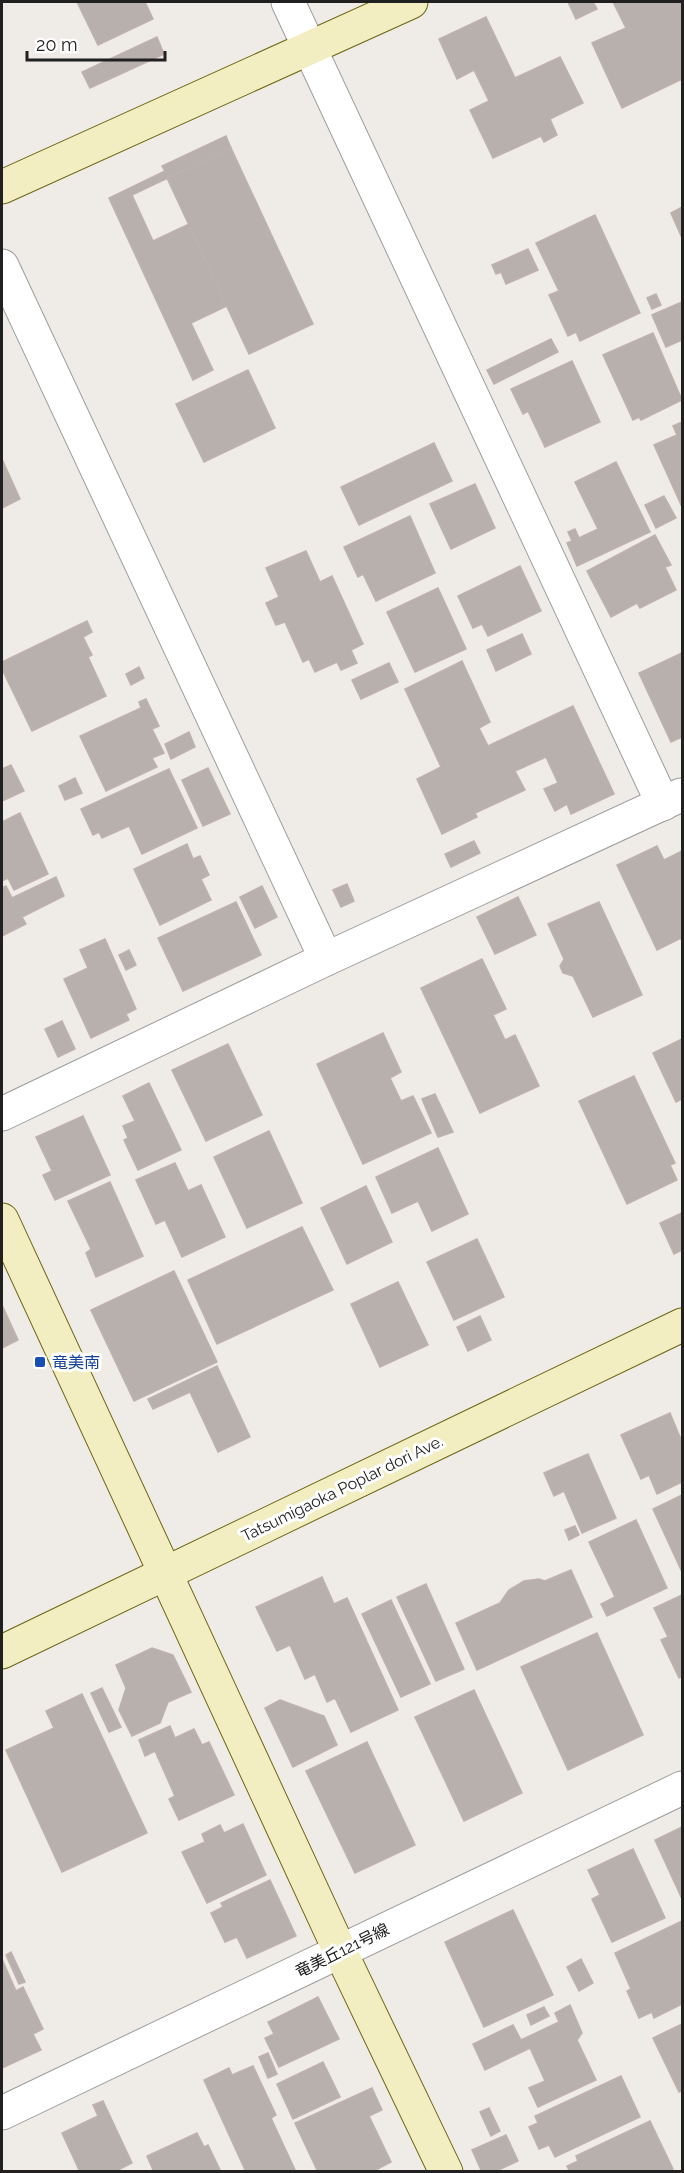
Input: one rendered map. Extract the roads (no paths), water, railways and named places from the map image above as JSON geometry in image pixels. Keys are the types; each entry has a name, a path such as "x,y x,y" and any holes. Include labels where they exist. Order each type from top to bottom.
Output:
{"street":[{"path":"2,1114 326,959 673,800 288,2"},
{"path":"2,187 411,2"},
{"path":"2,266 326,959"},
{"path":"2,1220 340,1951 446,2172"},
{"name":"Tatsumigaoka Poplar dori Ave.","path":"2,1652 682,1326"},
{"name":"竜美丘121号線","path":"2,2113 682,1788"}],"place":[{"name":"竜美南","path":"40,1362"}]}
